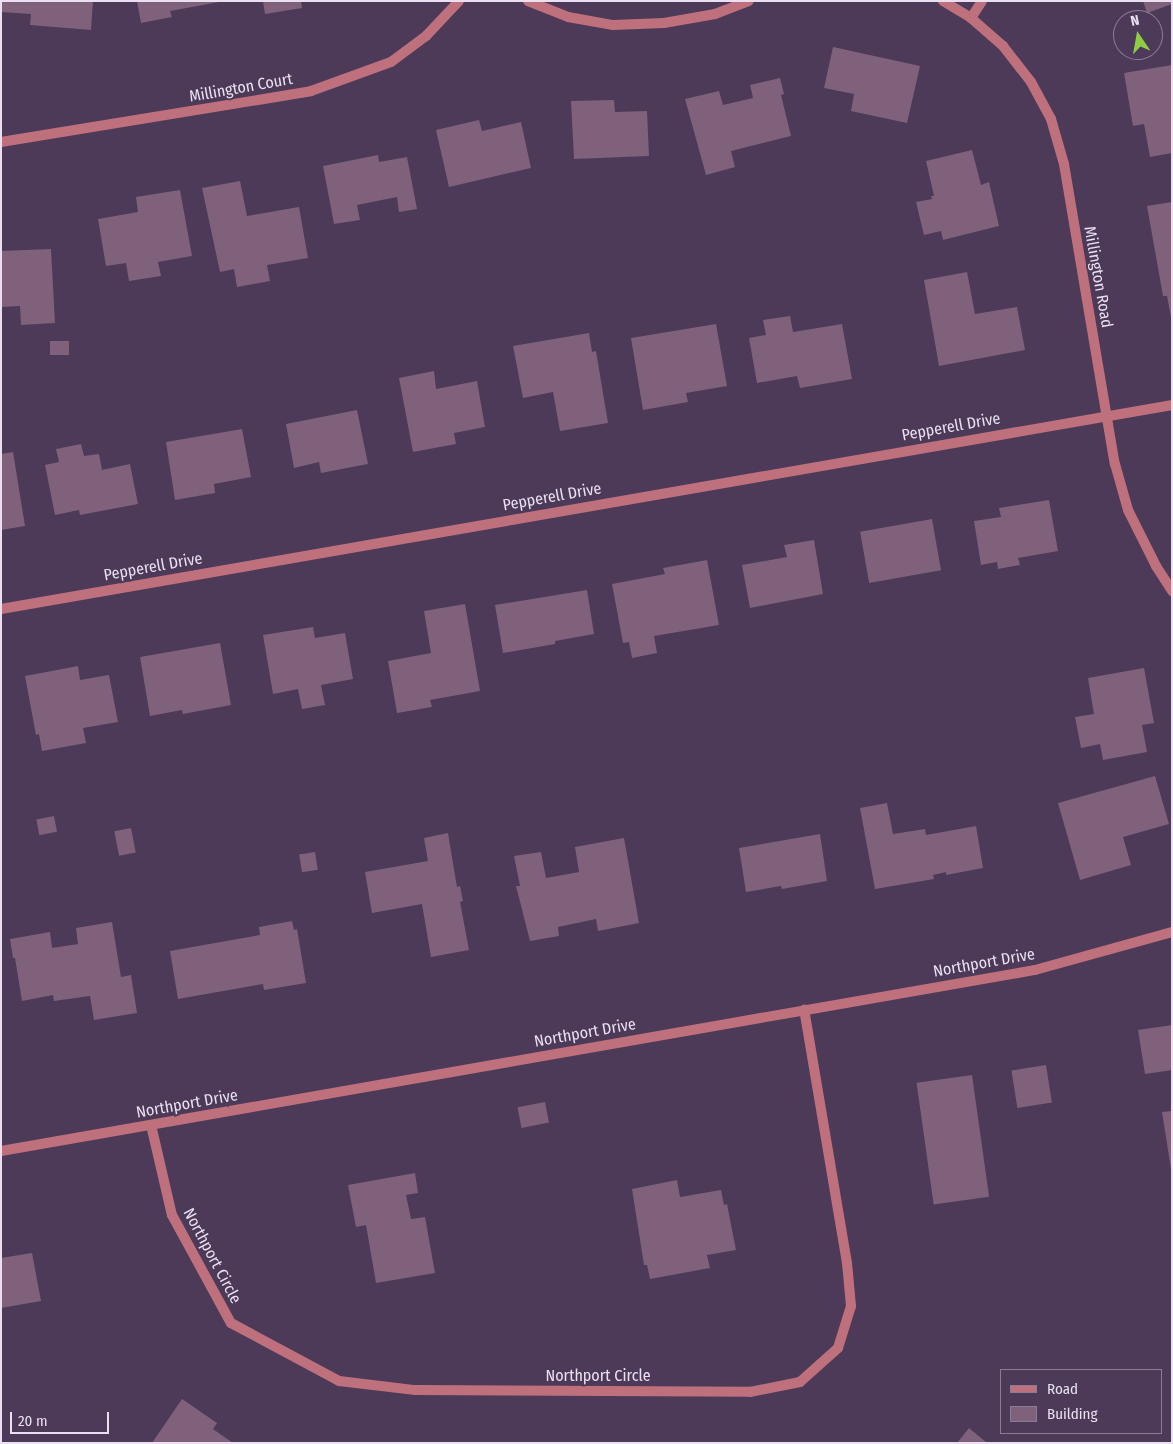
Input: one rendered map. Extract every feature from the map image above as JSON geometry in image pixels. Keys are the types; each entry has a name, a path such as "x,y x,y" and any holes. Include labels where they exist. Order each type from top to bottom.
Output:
{"street":[{"name":"Millington Court","path":"1,142 311,91 390,62 426,36 459,1"},
{"path":"528,1 568,17 613,25 664,23 707,16 749,1"},
{"name":"Millington Road","path":"943,1 970,18 1009,53 1032,82 1051,119 1064,164 1115,464 1128,510 1156,566 1172,591"},
{"path":"970,18 982,1"},
{"name":"Pepperell Drive","path":"1,609 1172,405"},
{"name":"Northport Drive","path":"1,1151 1035,970 1172,932"},
{"name":"Northport Circle","path":"152,1125 172,1215 231,1323 340,1380 415,1390 750,1392 800,1382 838,1348 851,1306 848,1263 804,1010"}],"building":[{"path":"1,1 93,1 91,30 30,25 31,14 1,12"},
{"path":"137,1 219,2 170,11 172,17 141,23"},
{"path":"263,1 301,1 302,8 265,14"},
{"path":"1143,1 1172,1 1172,4 1155,10 1146,10"},
{"path":"833,47 920,66 907,123 851,111 854,94 824,88"},
{"path":"1172,65 1172,153 1150,157 1144,124 1133,126 1124,73"},
{"path":"780,78 784,94 781,95 791,136 731,151 735,167 706,175 685,99 719,91 723,105 753,98 750,85"},
{"path":"614,100 615,112 647,111 649,156 574,159 571,101"},
{"path":"479,120 482,131 521,122 531,168 449,187 436,130"},
{"path":"972,150 981,185 989,182 999,226 943,240 941,231 924,235 916,202 932,199 931,196 934,196 926,161"},
{"path":"378,155 379,162 407,157 417,209 399,212 397,197 357,205 360,220 334,224 323,166"},
{"path":"240,181 247,216 299,207 308,258 267,265 270,281 237,287 234,269 220,272 202,188"},
{"path":"180,190 192,256 158,262 161,276 129,281 126,263 106,266 98,219 138,212 136,197"},
{"path":"1172,202 1171,317 1167,296 1163,296 1147,206"},
{"path":"51,249 55,323 21,325 20,306 1,307 1,251"},
{"path":"967,272 975,314 1017,307 1025,350 939,366 924,280"},
{"path":"790,316 793,332 842,324 852,379 800,388 797,376 757,383 749,338 766,335 763,320"},
{"path":"716,324 727,386 686,393 688,402 643,410 631,338"},
{"path":"589,333 592,352 596,351 608,423 560,431 553,392 523,398 513,346"},
{"path":"50,341 69,341 69,355 50,355"},
{"path":"434,371 436,389 477,381 485,427 454,433 456,444 413,452 399,378"},
{"path":"357,410 368,464 321,473 319,462 294,468 286,424"},
{"path":"242,429 251,477 214,484 215,493 175,500 166,442"},
{"path":"81,444 84,456 99,454 102,470 130,464 138,504 80,515 79,510 55,515 45,465 59,462 56,449"},
{"path":"13,452 25,526 1,530 1,454"},
{"path":"1049,500 1058,551 1018,558 1020,565 998,569 997,562 981,565 974,521 1001,517 999,508"},
{"path":"932,519 941,570 869,583 860,532"},
{"path":"814,540 823,594 750,608 742,565 787,557 784,545"},
{"path":"707,560 719,625 654,636 657,653 632,658 629,642 623,643 612,584 665,574 663,568"},
{"path":"587,590 594,634 555,641 555,644 503,653 495,605"},
{"path":"465,604 480,691 430,700 432,707 397,713 388,661 431,653 424,611"},
{"path":"313,627 315,638 345,633 353,679 321,685 325,705 302,709 298,689 273,694 263,635"},
{"path":"220,643 231,705 183,714 182,710 150,716 140,657"},
{"path":"78,666 80,680 109,675 118,722 83,728 86,743 42,751 39,734 36,735 25,676"},
{"path":"1144,668 1154,723 1142,725 1147,752 1103,760 1100,744 1081,748 1075,717 1094,714 1088,678"},
{"path":"1155,776 1169,824 1123,837 1131,865 1080,880 1058,803"},
{"path":"887,803 893,834 925,829 926,835 976,826 983,868 946,875 946,872 933,875 934,879 875,889 860,808"},
{"path":"54,816 57,832 39,835 36,819"},
{"path":"131,828 136,853 119,856 114,831"},
{"path":"448,833 457,887 460,886 463,901 460,902 469,950 431,957 422,904 372,913 365,872 428,861 424,838"},
{"path":"820,834 827,881 782,889 781,886 746,892 739,848"},
{"path":"624,838 639,923 598,931 596,919 558,927 559,936 530,941 516,886 520,886 514,856 541,852 546,878 579,872 575,847"},
{"path":"315,852 318,870 302,872 299,855"},
{"path":"292,921 294,930 297,929 306,983 264,990 263,984 178,999 170,951 260,935 259,927"},
{"path":"112,922 121,977 131,975 137,1013 94,1020 90,996 54,1001 53,995 22,1001 10,939 50,932 52,948 78,944 76,928"},
{"path":"1172,1025 1172,1070 1145,1074 1138,1030"},
{"path":"1046,1065 1052,1103 1017,1108 1011,1070"},
{"path":"972,1075 989,1197 934,1205 917,1083"},
{"path":"545,1102 549,1123 522,1128 518,1107"},
{"path":"1172,1111 1172,1169 1171,1169 1162,1112"},
{"path":"415,1173 418,1193 406,1195 411,1219 425,1217 435,1273 376,1283 366,1225 356,1227 348,1185"},
{"path":"677,1180 680,1197 721,1190 724,1205 727,1204 736,1250 707,1255 710,1268 650,1279 647,1265 644,1265 632,1189"},
{"path":"32,1253 41,1301 1,1308 1,1258"},
{"path":"182,1399 217,1423 213,1429 233,1443 152,1443"},
{"path":"969,1428 987,1443 957,1443"}]}
